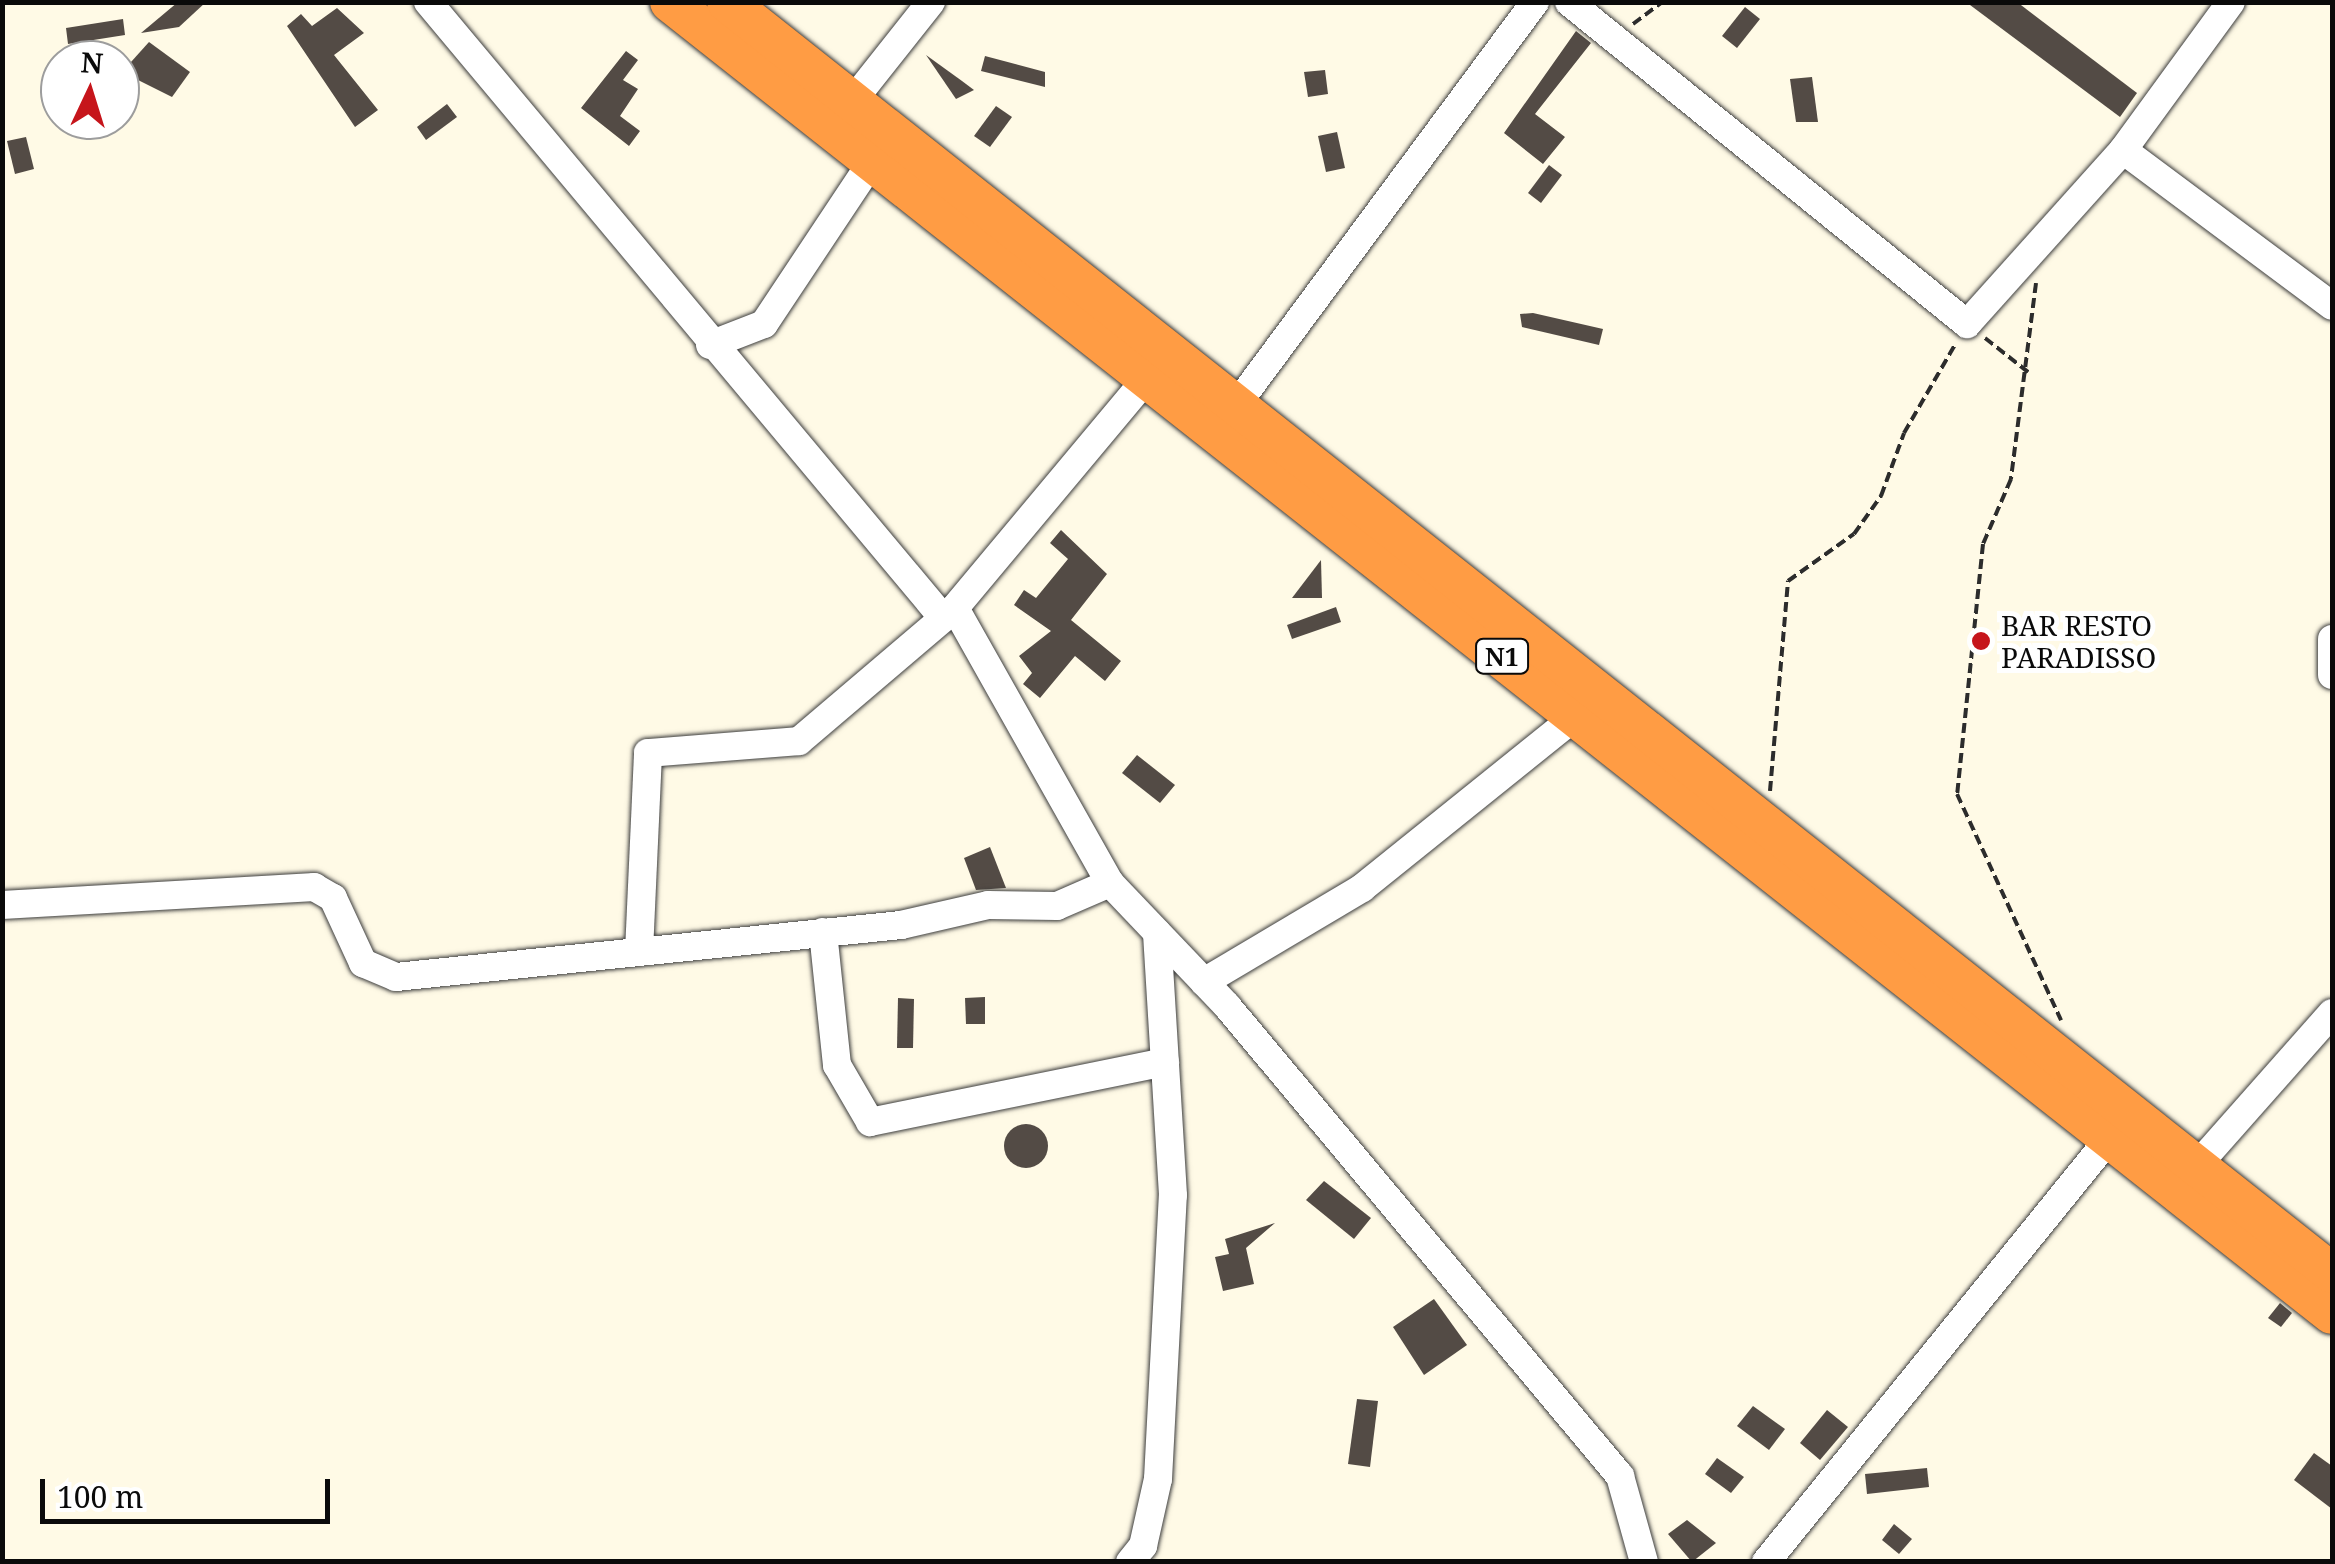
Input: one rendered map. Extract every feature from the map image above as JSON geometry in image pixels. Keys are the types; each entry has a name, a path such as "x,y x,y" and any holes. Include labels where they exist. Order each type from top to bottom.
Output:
{"highway":[{"name":"N1","path":"670,2 841,115 1226,419 1786,838 2186,1178 2332,1314"},
{"name":"N1","path":"744,8 841,115 870,163 1147,378 1226,419 1577,715 2108,1140 2186,1178 2332,1273"}],"street":[{"path":"428,2 710,345 949,613 1110,883 1204,982 1620,1476 1644,1562"},
{"path":"841,115 932,2"},
{"path":"1226,419 1535,2"},
{"path":"1569,2 1967,324 2037,254 2123,150 2231,2"},
{"path":"2123,150 2332,306"},
{"path":"710,345 764,324 870,163"},
{"path":"638,952 648,753 799,741 949,613 1147,378"},
{"path":"2332,639 2332,675"},
{"path":"1204,982 1362,888 1577,715"},
{"path":"2,904 314,888 333,898 376,976 823,932 988,905 1057,906 1110,883"},
{"path":"823,932 837,1065 870,1122 1165,1062"},
{"path":"1130,1562 1143,1546 1158,1479 1173,1195 1157,932"},
{"path":"2186,1178 2332,1016"},
{"path":"1766,1562 2108,1140"}],"path":[{"path":"1613,39 1662,2"},
{"path":"2037,254 2029,373 2011,480 1982,544 1957,794 2066,1030"},
{"path":"1786,838 1769,787 1788,581 1854,534 1881,496 1904,433 1967,324 2029,373"}],"building":[{"path":"178,2 206,2 179,27 141,33"},
{"path":"1966,2 2017,2 2137,93 2120,117"},
{"path":"1745,7 1760,19 1737,48 1722,36"},
{"path":"337,8 364,33 334,55 378,110 355,127 287,26 301,14 312,26"},
{"path":"123,19 125,35 68,40 66,28"},
{"path":"1576,31 1591,43 1535,114 1565,137 1543,164 1504,133"},
{"path":"149,42 190,72 172,97 140,81 140,52"},
{"path":"626,51 638,60 623,80 638,89 620,116 640,131 629,146 581,108"},
{"path":"926,55 962,81 974,90 956,99"},
{"path":"985,56 1045,72 1045,87 981,71"},
{"path":"1325,70 1328,94 1308,97 1304,72"},
{"path":"1812,77 1818,122 1796,122 1790,79"},
{"path":"447,104 457,117 426,140 417,127"},
{"path":"996,106 1012,117 990,147 974,136"},
{"path":"1337,132 1345,168 1326,172 1318,136"},
{"path":"26,137 34,169 15,174 7,141"},
{"path":"1549,165 1562,175 1541,203 1528,193"},
{"path":"1533,313 1603,329 1599,345 1522,327 1520,314"},
{"path":"1061,530 1107,574 1071,620 1121,661 1105,681 1075,656 1040,698 1023,684 1032,673 1019,656 1051,631 1014,605 1024,590 1036,598 1068,559 1050,543"},
{"path":"1321,560 1322,598 1292,598"},
{"path":"1336,607 1341,622 1292,639 1287,625"},
{"path":"1137,755 1175,785 1160,803 1122,773"},
{"path":"990,847 1006,888 976,890 964,858"},
{"path":"985,997 985,1024 966,1024 965,998"},
{"path":"898,998 914,999 913,1048 897,1048"},
{"path":"1026,1124 1042,1130 1048,1146 1042,1162 1026,1168 1010,1162 1004,1146 1010,1130"},
{"path":"1324,1181 1371,1218 1354,1239 1306,1200"},
{"path":"1275,1223 1246,1248 1254,1284 1223,1291 1215,1257 1229,1254 1225,1239"},
{"path":"1434,1299 1467,1345 1424,1375 1393,1327"},
{"path":"2280,1303 2292,1313 2281,1327 2268,1318"},
{"path":"1357,1399 1378,1401 1370,1467 1348,1464"},
{"path":"1753,1406 1785,1429 1769,1450 1737,1426"},
{"path":"1827,1410 1848,1427 1820,1460 1800,1443"},
{"path":"2314,1453 2332,1466 2332,1509 2294,1480"},
{"path":"1717,1458 1744,1477 1731,1493 1705,1474"},
{"path":"1927,1468 1929,1487 1867,1494 1865,1474"},
{"path":"1687,1520 1716,1543 1692,1562 1668,1534"},
{"path":"1894,1524 1912,1539 1899,1554 1882,1540"}],"place":[{"name":"BAR RESTO PARADISSO","path":"1981,641"}]}
